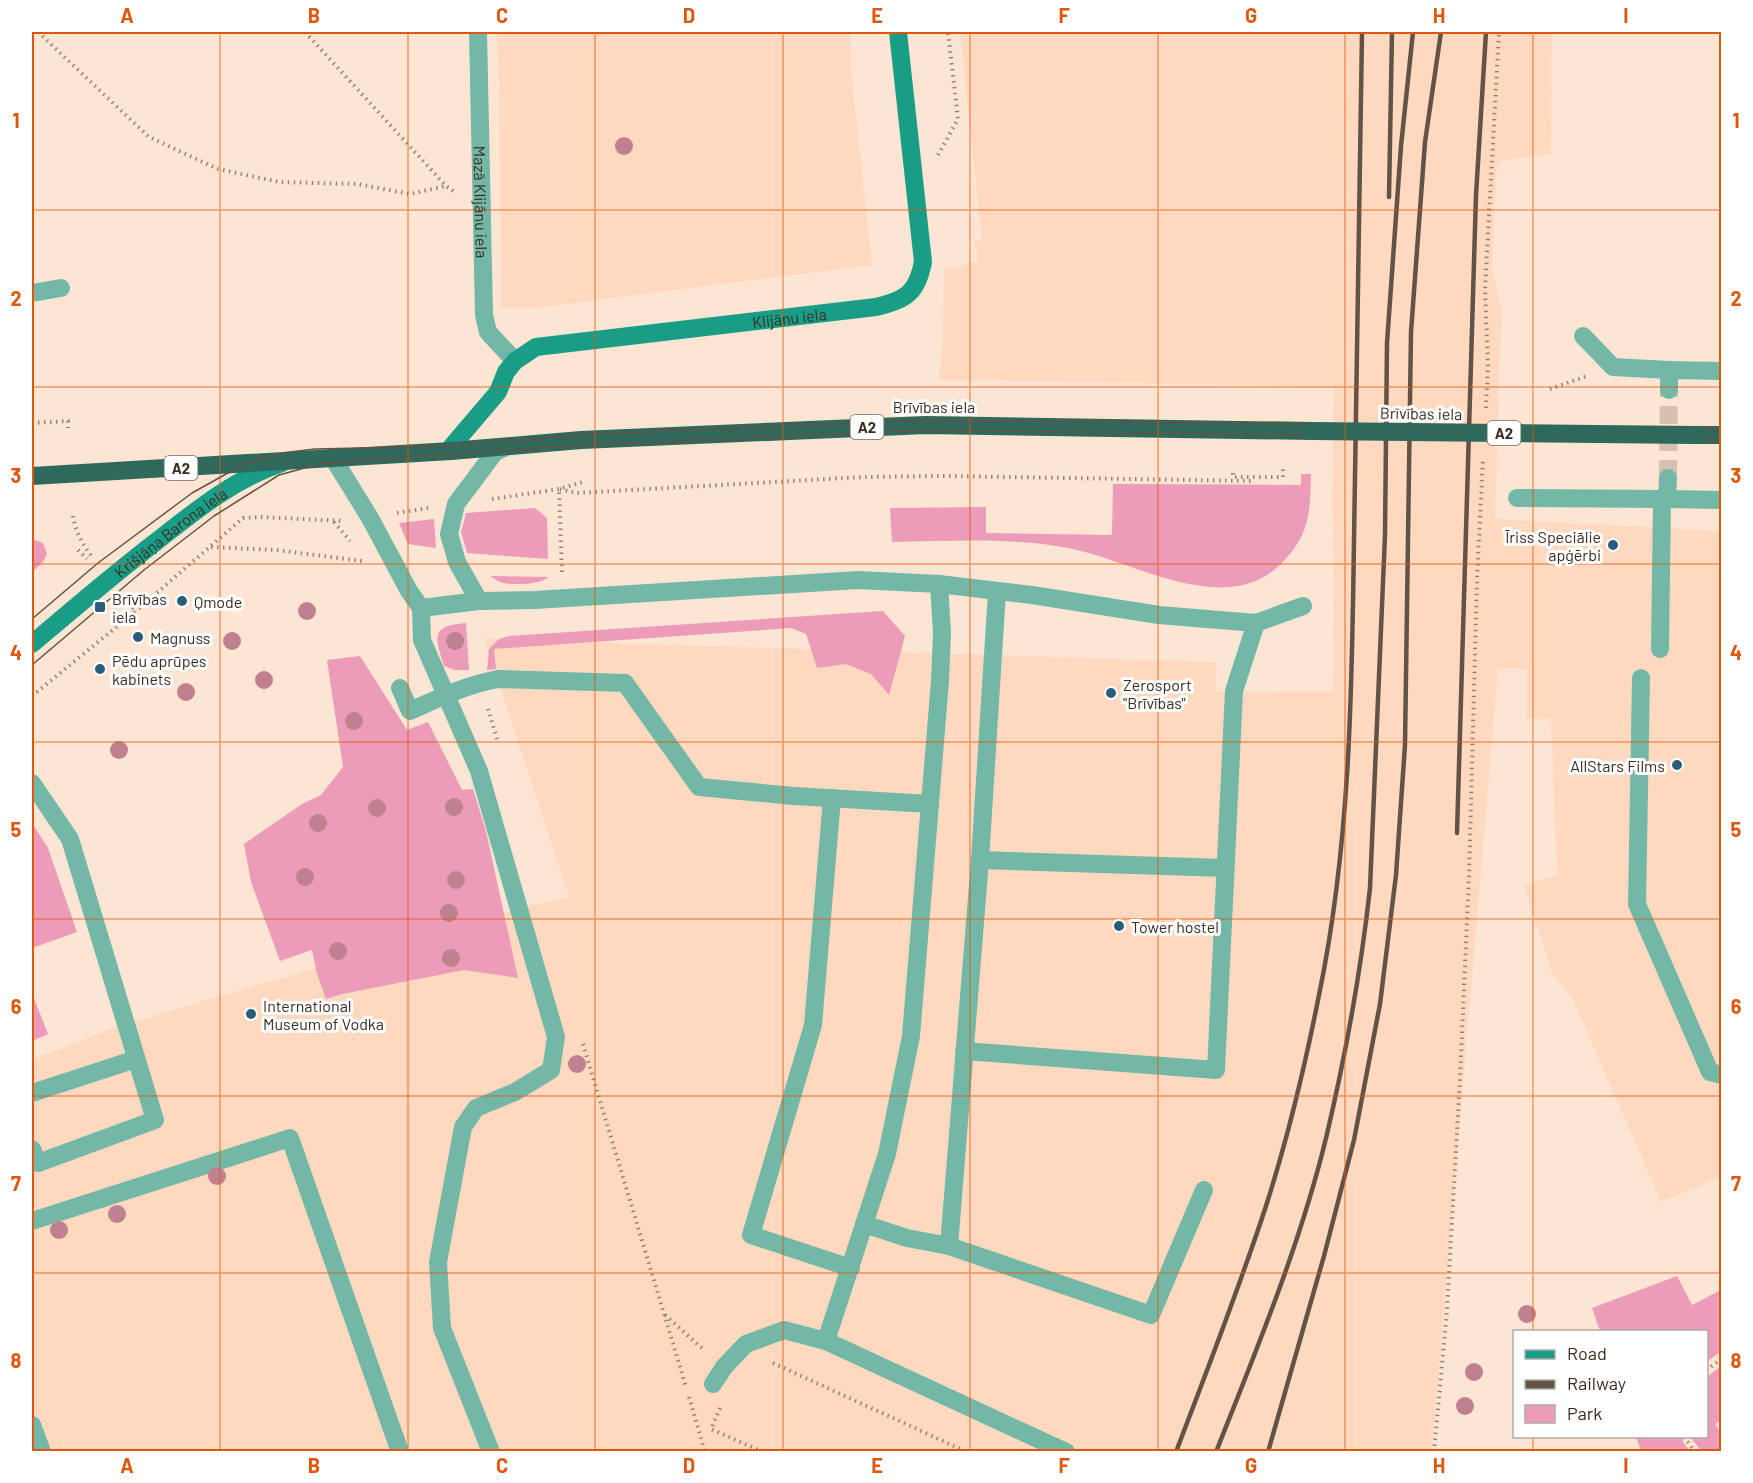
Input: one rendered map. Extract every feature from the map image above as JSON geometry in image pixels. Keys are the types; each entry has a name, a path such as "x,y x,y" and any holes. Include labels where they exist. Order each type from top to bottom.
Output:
{"highway":[{"name":"Brīvības iela","path":"32,476 451,451 581,440 926,425 1722,435"}],"street":[{"name":"Mazā Klijānu iela","path":"478,32 484,315 488,332 515,361"},
{"name":"Klijānu iela","path":"515,361 536,347 876,307 898,302 911,292 920,277 923,262 898,32"},
{"path":"32,293 61,288"},
{"path":"1583,336 1613,367 1722,370"},
{"path":"451,451 452,446 498,392 506,372 515,361"},
{"path":"1669,370 1669,390"},
{"path":"479,601 457,562 448,534 456,504 495,452 506,447"},
{"path":"333,458 421,608 422,640 479,771 556,1037 551,1070 514,1092 476,1108 463,1127 438,1262 442,1328 491,1452"},
{"name":"Krišjāņa Barona iela","path":"32,644 203,504 267,468 292,460"},
{"path":"1660,649 1665,499 1668,478"},
{"path":"1517,498 1722,500"},
{"path":"421,608 479,601 858,580 939,584 1032,595 1159,615 1256,623 1303,606"},
{"path":"826,1341 887,1154 911,1036 942,633 939,584"},
{"path":"949,1246 980,860 997,592"},
{"path":"964,1051 1216,1070 1234,691 1256,623"},
{"path":"1641,678 1637,904 1710,1072 1722,1075"},
{"path":"400,688 410,711 446,694 481,682 498,679 625,683 699,787 930,804"},
{"path":"32,783 70,839 155,1120 38,1163 32,1149"},
{"path":"832,798 813,1025 751,1235 850,1268"},
{"path":"980,860 1225,868"},
{"path":"32,1093 136,1059"},
{"path":"32,1221 290,1138 400,1452"},
{"path":"864,1224 907,1238 949,1246 1151,1316 1204,1190"},
{"path":"713,1384 724,1367 746,1344 784,1330 826,1341 1066,1452"},
{"path":"32,1425 42,1452"}],"path":[{"path":"38,32 149,137 218,169 279,182 357,184 410,194 446,186 305,32"},
{"path":"937,158 958,119 948,32"},
{"path":"1486,414 1488,368 1485,290 1499,32"},
{"path":"32,423 68,421 68,428"},
{"path":"1434,1452 1447,1310 1461,1055 1484,449"},
{"path":"1233,473 1233,477 1283,477 1283,467"},
{"path":"561,598 559,489 576,493 864,477 945,476 1254,481"},
{"path":"73,516 89,557 78,550"},
{"path":"210,547 276,550 369,562"},
{"path":"32,696 203,553"},
{"path":"126,597 138,609"},
{"path":"665,1315 724,1367"},
{"path":"1708,1369 1722,1359"},
{"path":"767,1360 967,1452"},
{"path":"725,1399 711,1429 763,1452"},
{"path":"1688,1438 1695,1452"}],"shaded area":[{"path":"496,32 850,32 852,79 872,265 535,308 501,308 499,69"},
{"path":"960,32 1552,32 1551,154 1502,161 1496,173 1492,269 1503,317 1501,321 1495,519 1721,531 1721,1177 1661,1202 1573,1000 1552,973 1524,886 1557,875 1551,719 1527,719 1527,669 1498,669 1432,1451 32,1452 32,1060 118,1026 503,913 569,897 484,639 1216,662 1216,691 1333,692 1334,386 939,380 943,336 944,270 977,262 978,250 975,250 975,240 982,240"}],"green space":[{"path":"1301,474 1311,474 1310,501 1303,534 1297,544 1280,565 1258,580 1233,587 1206,587 1179,582 1073,549 1051,545 983,541 892,542 890,508 986,507 986,533 1112,535 1113,484 1301,485"},
{"path":"535,508 547,518 548,559 467,553 461,532 466,513"},
{"path":"434,519 436,548 408,544 399,523"},
{"path":"32,539 43,543 47,554 43,562 32,572"},
{"path":"490,576 549,577 534,583 514,584 501,582"},
{"path":"883,611 905,636 889,695 871,674 846,664 817,668 806,634 791,628 494,649 496,669 487,670 489,649 499,639 509,636"},
{"path":"466,623 469,670 455,670 444,666 438,634 446,627"},
{"path":"360,656 407,730 428,722 462,790 473,789 486,831 518,978 464,970 326,999 312,950 280,961 251,882 244,844 302,804 321,795 343,767 327,660"},
{"path":"32,823 48,848 77,932 32,948"},
{"path":"32,993 48,1034 32,1041"},
{"path":"1677,1276 1692,1305 1721,1290 1721,1351 1708,1361 1708,1330 1600,1330 1592,1308"},
{"path":"1721,1366 1721,1420 1715,1424 1721,1433 1721,1451 1701,1451 1692,1439 1708,1438 1708,1376"},
{"path":"1636,1438 1684,1438 1683,1442 1690,1451 1641,1451"}],"tunnel":[{"path":"1668,478 1669,390"}],"tram line":[{"path":"32,619 98,563 192,493 244,464 282,453 315,449 452,446 581,435 926,420 1722,430"},
{"path":"32,665 144,570 214,516 279,475 319,464 581,445 926,430 1722,440"}],"railway":[{"path":"1176,1452 1245,1268 1282,1154 1314,1022 1337,882 1347,769 1352,654 1362,32"},
{"path":"1389,197 1392,32"},
{"path":"1216,1452 1277,1295 1316,1175 1340,1073 1362,950 1370,888 1385,535 1387,343 1401,146 1413,32"},
{"path":"1268,1452 1324,1256 1354,1140 1380,1004 1396,875 1405,745 1411,332 1425,142 1441,32"},
{"path":"1457,833 1476,195 1486,32"}],"place":[{"name":"Īriss Speciālie apģērbi","path":"1613,545"},
{"name":"Qmode","path":"182,601"},
{"name":"Brīvības iela","path":"100,607"},
{"name":"Magnuss","path":"138,637"},
{"name":"Pēdu aprūpes kabinets","path":"100,669"},
{"name":"Zerosport \"Brīvības\"","path":"1111,693"},
{"name":"AllStars Films","path":"1677,765"},
{"name":"Tower hostel","path":"1119,926"},
{"name":"International Museum of Vodka","path":"251,1014"}]}
